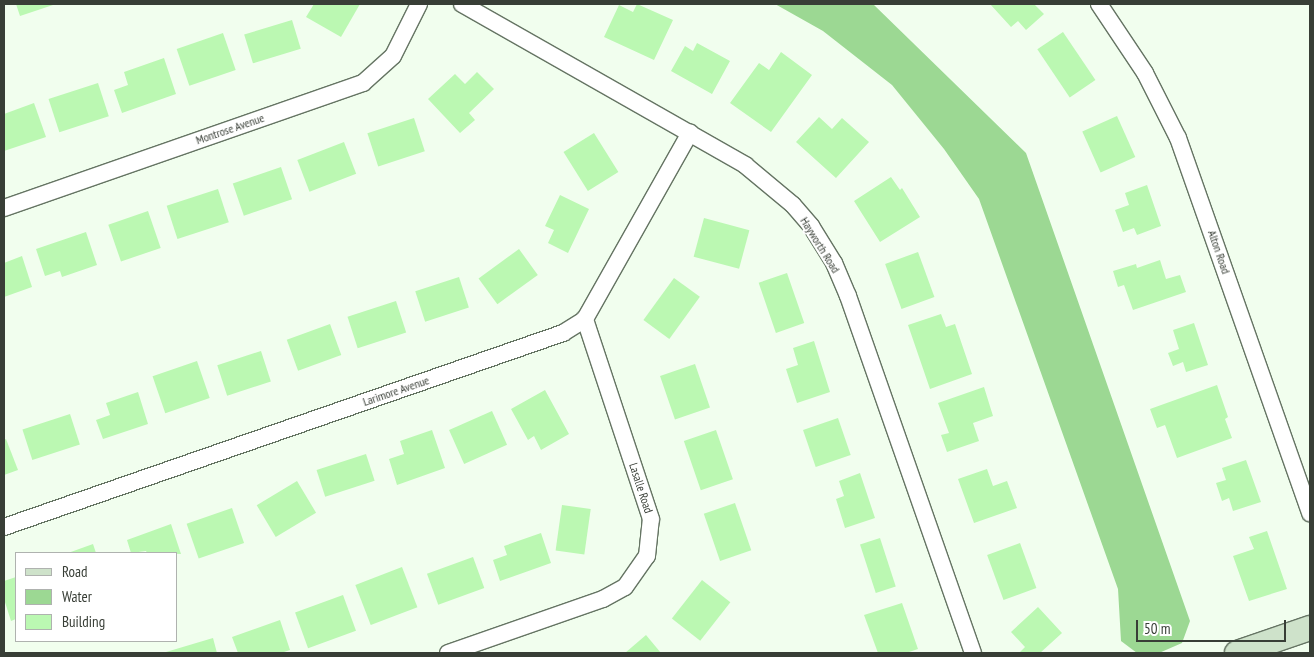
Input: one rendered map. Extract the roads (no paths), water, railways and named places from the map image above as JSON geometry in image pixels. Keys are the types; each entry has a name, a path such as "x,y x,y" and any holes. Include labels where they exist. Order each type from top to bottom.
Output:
{"street":[{"name":"Montrose Avenue","path":"4,208 363,83 394,56 419,4"},
{"name":"Hayworth Road","path":"462,4 745,165 793,205 811,226 834,263 852,306 973,653"},
{"name":"Alton Road","path":"1099,4 1146,73 1178,138 1310,513"},
{"name":"Larimore Avenue","path":"4,527 563,333 585,319 690,133"},
{"name":"Lasalle Road","path":"448,653 603,600 625,587 647,556 651,519 585,319"},
{"path":"1237,653 1310,628"}],"water":[{"path":"775,4 873,4 1026,153 1190,621 1182,643 1159,653 1137,653 1121,641 1118,589 979,199 944,149 892,85 823,31"}]}
